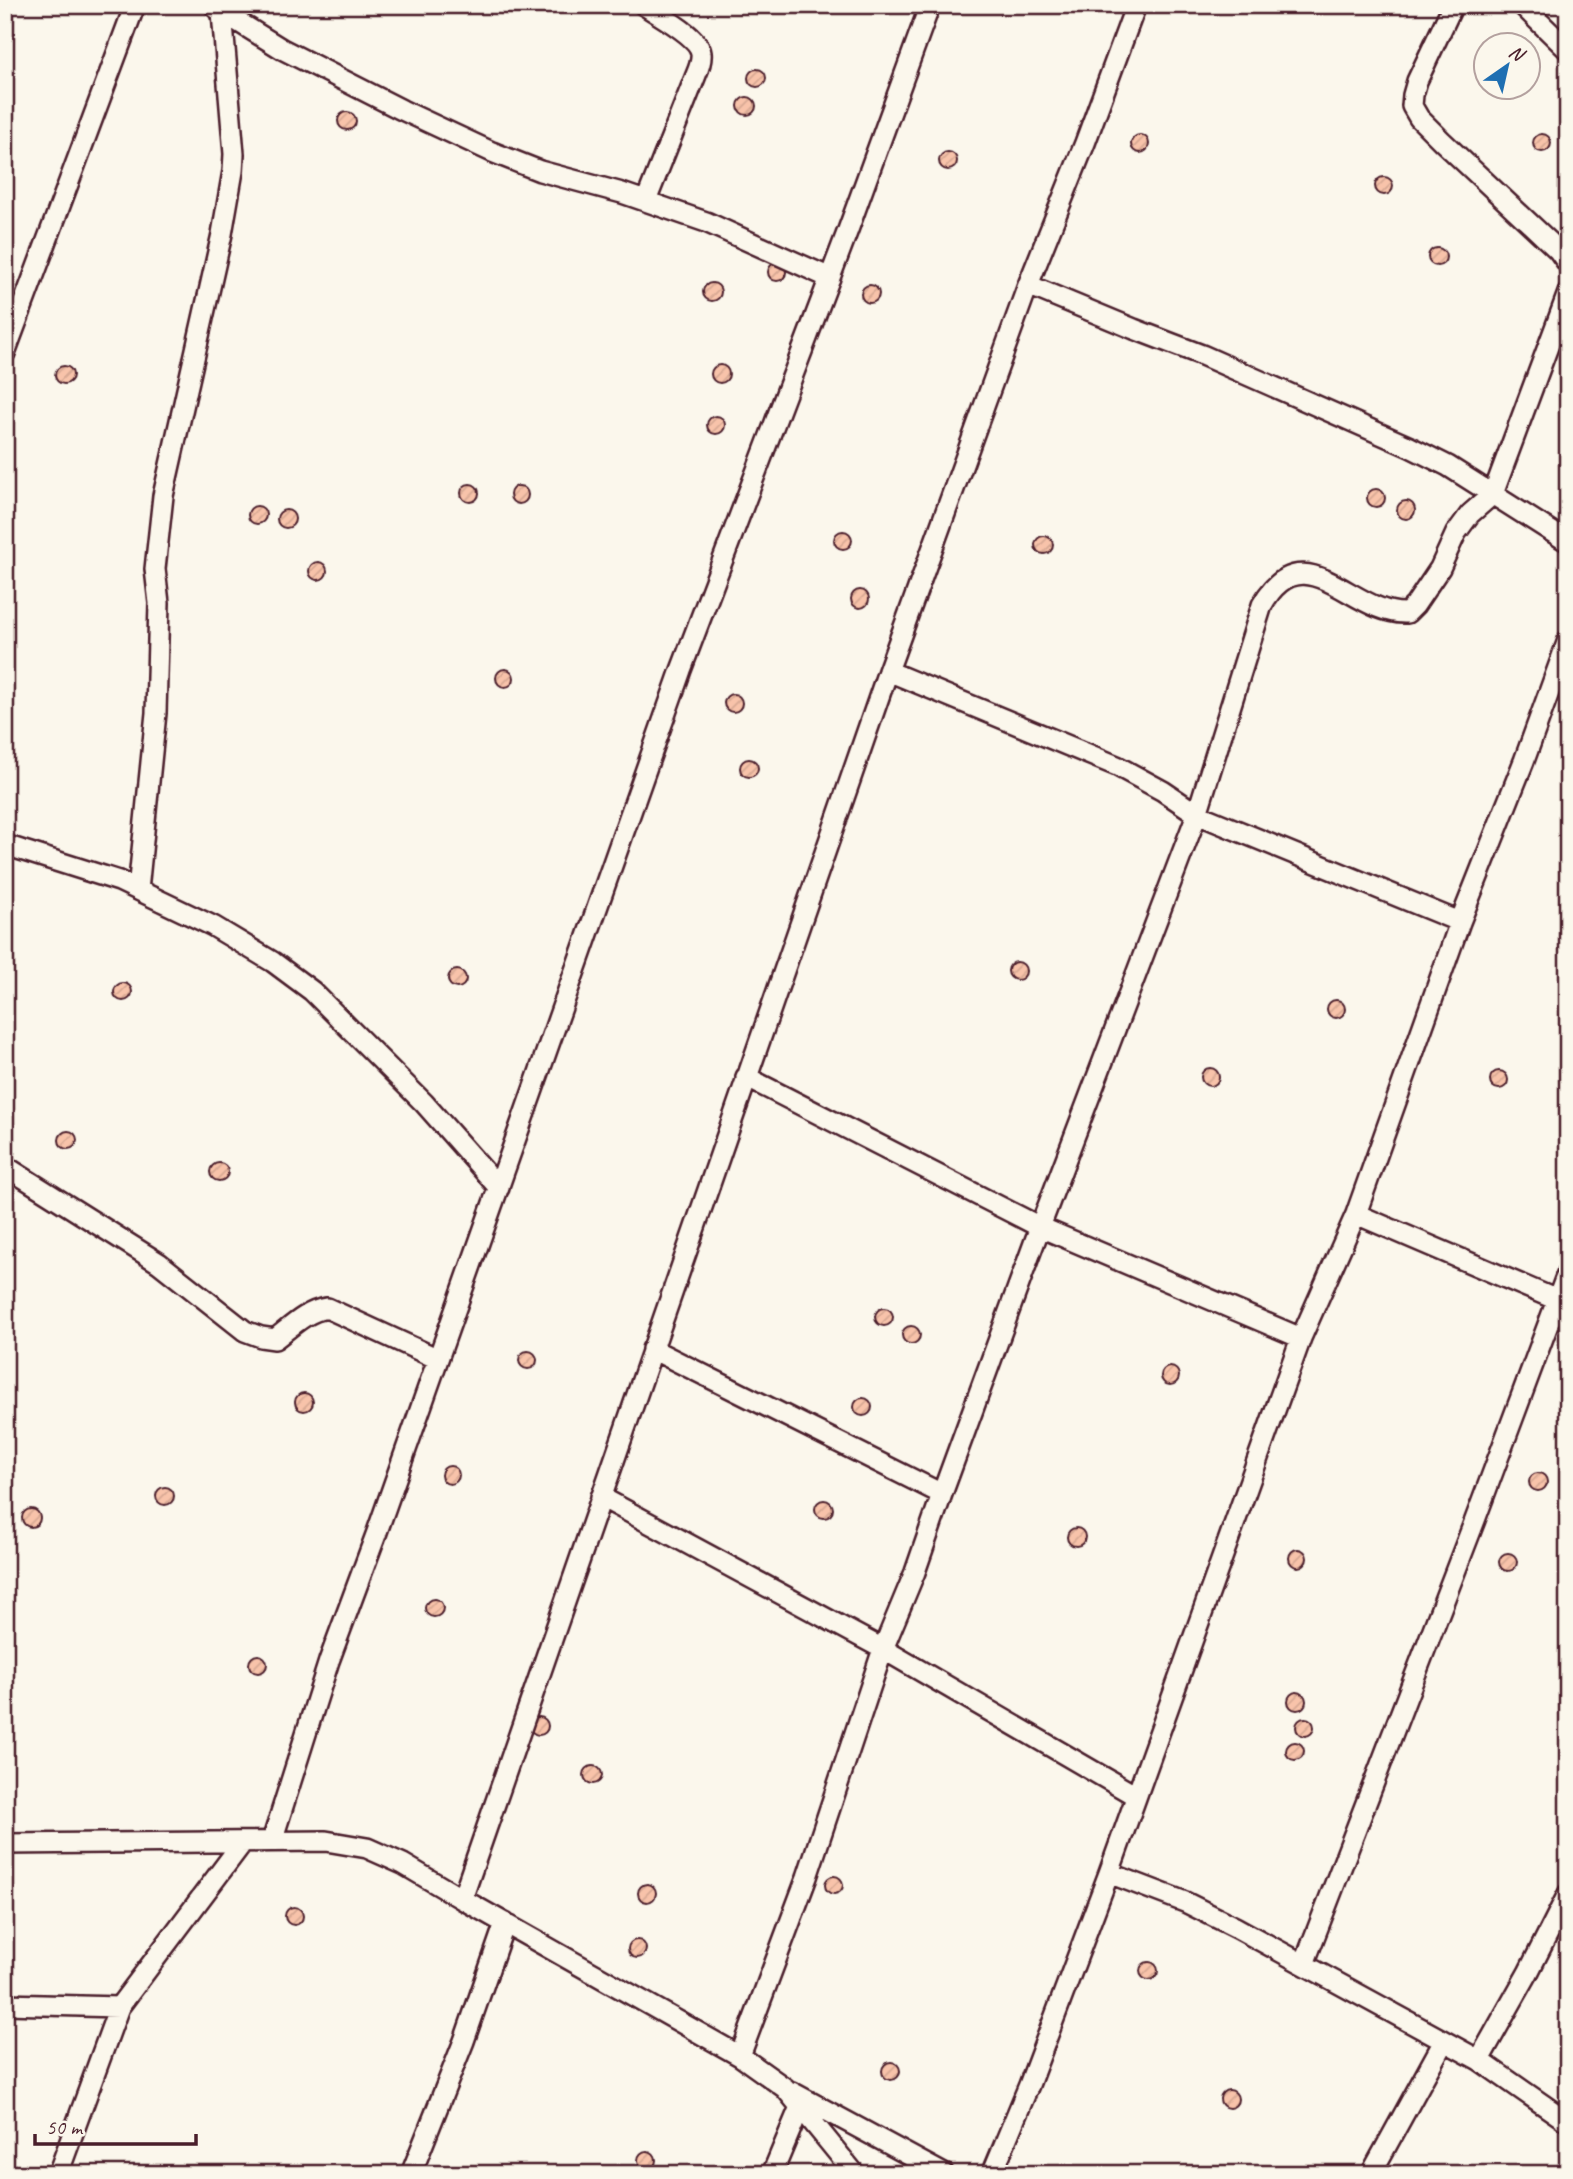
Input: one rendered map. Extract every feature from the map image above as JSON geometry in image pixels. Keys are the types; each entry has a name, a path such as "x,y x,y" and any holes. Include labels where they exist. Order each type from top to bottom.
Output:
{"street":[{"path":"5,353 135,5"},
{"path":"644,5 695,40 701,49 696,75 646,201"},
{"path":"272,1841 329,1661 681,670 930,5"},
{"path":"462,1899 888,671 1028,285 1136,5"},
{"path":"1453,5 1417,82 1412,106 1419,118 1558,250 1568,264"},
{"path":"1522,5 1568,50"},
{"path":"217,9 282,49 492,152 540,171 646,201 706,222 830,278"},
{"path":"138,890 156,713 159,603 155,569 163,496 222,234 233,171 234,154 217,9"},
{"path":"1028,285 1202,355 1410,447 1448,467 1568,541"},
{"path":"740,2056 807,1877 883,1649 915,1572 1040,1227 1197,814 1262,605 1270,590 1290,575 1305,574 1324,580 1396,614 1407,613 1415,605 1440,568 1456,533 1470,514 1493,494 1568,293"},
{"path":"992,2174 1029,2085 1109,1873 1301,1338 1356,1214 1460,922 1524,761 1568,640"},
{"path":"888,671 1117,766 1163,791 1197,814 1460,922"},
{"path":"5,845 119,881 225,933 273,962 312,992 424,1103 499,1188"},
{"path":"746,1077 1040,1227 1301,1338"},
{"path":"5,1166 159,1263 245,1331 275,1339 304,1316 327,1308 438,1359"},
{"path":"1356,1214 1557,1300"},
{"path":"1304,1964 1568,1271"},
{"path":"652,1349 942,1494"},
{"path":"601,1497 883,1649 1136,1796"},
{"path":"5,1844 326,1841 367,1848 403,1864 740,2056 785,2088 944,2174"},
{"path":"58,2174 119,2007 243,1842"},
{"path":"1109,1873 1185,1902 1304,1964 1479,2060 1568,2122"},
{"path":"1479,2060 1568,1894"},
{"path":"411,2174 464,2041 505,1923"},
{"path":"5,2004 119,2007"},
{"path":"1371,2174 1444,2040"},
{"path":"785,2088 855,2174"},
{"path":"772,2174 800,2107"}],"building":[{"path":"757,69 763,72 766,78 763,84 757,87 751,84 748,78 751,72"},
{"path":"747,97 753,100 756,106 753,112 747,115 741,112 738,106 741,100"},
{"path":"347,112 353,115 356,121 353,127 347,130 341,127 338,121 341,115"},
{"path":"1542,134 1548,137 1551,143 1548,149 1542,152 1536,149 1533,143 1536,137"},
{"path":"1140,135 1146,138 1149,144 1146,150 1140,153 1134,150 1131,144 1134,138"},
{"path":"948,152 954,155 957,161 954,167 948,170 942,167 939,161 942,155"},
{"path":"1384,177 1390,180 1393,186 1390,192 1384,195 1378,192 1375,186 1378,180"},
{"path":"1437,248 1443,251 1446,257 1443,263 1437,266 1431,263 1428,257 1431,251"},
{"path":"777,263 783,266 786,272 783,278 777,281 771,278 768,272 771,266"},
{"path":"712,283 718,286 721,292 718,298 712,301 706,298 703,292 706,286"},
{"path":"870,285 876,288 879,294 876,300 870,303 864,300 861,294 864,288"},
{"path":"720,365 726,368 729,374 726,380 720,383 714,380 711,374 714,368"},
{"path":"64,366 70,369 73,375 70,381 64,384 58,381 55,375 58,369"},
{"path":"716,416 722,419 725,425 722,431 716,434 710,431 707,425 710,419"},
{"path":"470,484 476,487 479,493 476,499 470,502 464,499 461,493 464,487"},
{"path":"519,486 525,489 528,495 525,501 519,504 513,501 510,495 513,489"},
{"path":"1376,489 1382,492 1385,498 1382,504 1376,507 1370,504 1367,498 1370,492"},
{"path":"1406,501 1412,504 1415,510 1412,516 1406,519 1400,516 1397,510 1400,504"},
{"path":"257,506 263,509 266,515 263,521 257,524 251,521 248,515 251,509"},
{"path":"286,510 292,513 295,519 292,525 286,528 280,525 277,519 280,513"},
{"path":"843,531 849,534 852,540 849,546 843,549 837,546 834,540 837,534"},
{"path":"1044,536 1050,539 1053,545 1050,551 1044,554 1038,551 1035,545 1038,539"},
{"path":"318,562 324,565 327,571 324,577 318,580 312,577 309,571 312,565"},
{"path":"860,590 866,593 869,599 866,605 860,608 854,605 851,599 854,593"},
{"path":"505,669 511,672 514,678 511,684 505,687 499,684 496,678 499,672"},
{"path":"733,694 739,697 742,703 739,709 733,712 727,709 724,703 727,697"},
{"path":"749,759 755,762 758,768 755,774 749,777 743,774 740,768 743,762"},
{"path":"1017,962 1023,965 1026,971 1023,977 1017,980 1011,977 1008,971 1011,965"},
{"path":"457,970 463,973 466,979 463,985 457,988 451,985 448,979 451,973"},
{"path":"123,983 129,986 132,992 129,998 123,1001 117,998 114,992 117,986"},
{"path":"1336,1000 1342,1003 1345,1009 1342,1015 1336,1018 1330,1015 1327,1009 1330,1003"},
{"path":"1568,1008 1568,1026 1560,1018"},
{"path":"1210,1068 1216,1071 1219,1077 1216,1083 1210,1086 1204,1083 1201,1077 1204,1071"},
{"path":"1499,1071 1505,1074 1508,1080 1505,1086 1499,1089 1493,1086 1490,1080 1493,1074"},
{"path":"68,1131 74,1134 77,1140 74,1146 68,1149 62,1146 59,1140 62,1134"},
{"path":"219,1163 225,1166 228,1172 225,1178 219,1181 213,1178 210,1172 213,1166"},
{"path":"884,1308 890,1311 893,1317 890,1323 884,1326 878,1323 875,1317 878,1311"},
{"path":"911,1326 917,1329 920,1335 917,1341 911,1344 905,1341 902,1335 905,1329"},
{"path":"528,1351 534,1354 537,1360 534,1366 528,1369 522,1366 519,1360 522,1354"},
{"path":"1170,1367 1176,1370 1179,1376 1176,1382 1170,1385 1164,1382 1161,1376 1164,1370"},
{"path":"304,1393 310,1396 313,1402 310,1408 304,1411 298,1408 295,1402 298,1396"},
{"path":"863,1398 869,1401 872,1407 869,1413 863,1416 857,1413 854,1407 857,1401"},
{"path":"450,1466 456,1469 459,1475 456,1481 450,1484 444,1481 441,1475 444,1469"},
{"path":"1538,1473 1544,1476 1547,1482 1544,1488 1538,1491 1532,1488 1529,1482 1532,1476"},
{"path":"165,1487 171,1490 174,1496 171,1502 165,1505 159,1502 156,1496 159,1490"},
{"path":"824,1500 830,1503 833,1509 830,1515 824,1518 818,1515 815,1509 818,1503"},
{"path":"31,1509 37,1512 40,1518 37,1524 31,1527 25,1524 22,1518 25,1512"},
{"path":"1076,1528 1082,1531 1085,1537 1082,1543 1076,1546 1070,1543 1067,1537 1070,1531"},
{"path":"1298,1549 1304,1552 1307,1558 1304,1564 1298,1567 1292,1564 1289,1558 1292,1552"},
{"path":"1508,1553 1514,1556 1517,1562 1514,1568 1508,1571 1502,1568 1499,1562 1502,1556"},
{"path":"434,1599 440,1602 443,1608 440,1614 434,1617 428,1614 425,1608 428,1602"},
{"path":"258,1655 264,1658 267,1664 264,1670 258,1673 252,1670 249,1664 252,1658"},
{"path":"1297,1692 1303,1695 1306,1701 1303,1707 1297,1710 1291,1707 1288,1701 1291,1695"},
{"path":"539,1717 545,1720 548,1726 545,1732 539,1735 533,1732 530,1726 533,1720"},
{"path":"1305,1718 1311,1721 1314,1727 1311,1733 1305,1736 1299,1733 1296,1727 1299,1721"},
{"path":"1295,1742 1301,1745 1304,1751 1301,1757 1295,1760 1289,1757 1286,1751 1289,1745"},
{"path":"593,1766 599,1769 602,1775 599,1781 593,1784 587,1781 584,1775 587,1769"},
{"path":"834,1876 840,1879 843,1885 840,1891 834,1894 828,1891 825,1885 828,1879"},
{"path":"647,1884 653,1887 656,1893 653,1899 647,1902 641,1899 638,1893 641,1887"},
{"path":"294,1907 300,1910 303,1916 300,1922 294,1925 288,1922 285,1916 288,1910"},
{"path":"637,1940 643,1943 646,1949 643,1955 637,1958 631,1955 628,1949 631,1943"},
{"path":"1149,1962 1155,1965 1158,1971 1155,1977 1149,1980 1143,1977 1140,1971 1143,1965"},
{"path":"891,2062 897,2065 900,2071 897,2077 891,2080 885,2077 882,2071 885,2065"},
{"path":"1229,2090 1235,2093 1238,2099 1235,2105 1229,2108 1223,2105 1220,2099 1223,2093"},
{"path":"647,2151 653,2154 656,2160 653,2166 647,2169 641,2166 638,2160 641,2154"}]}
